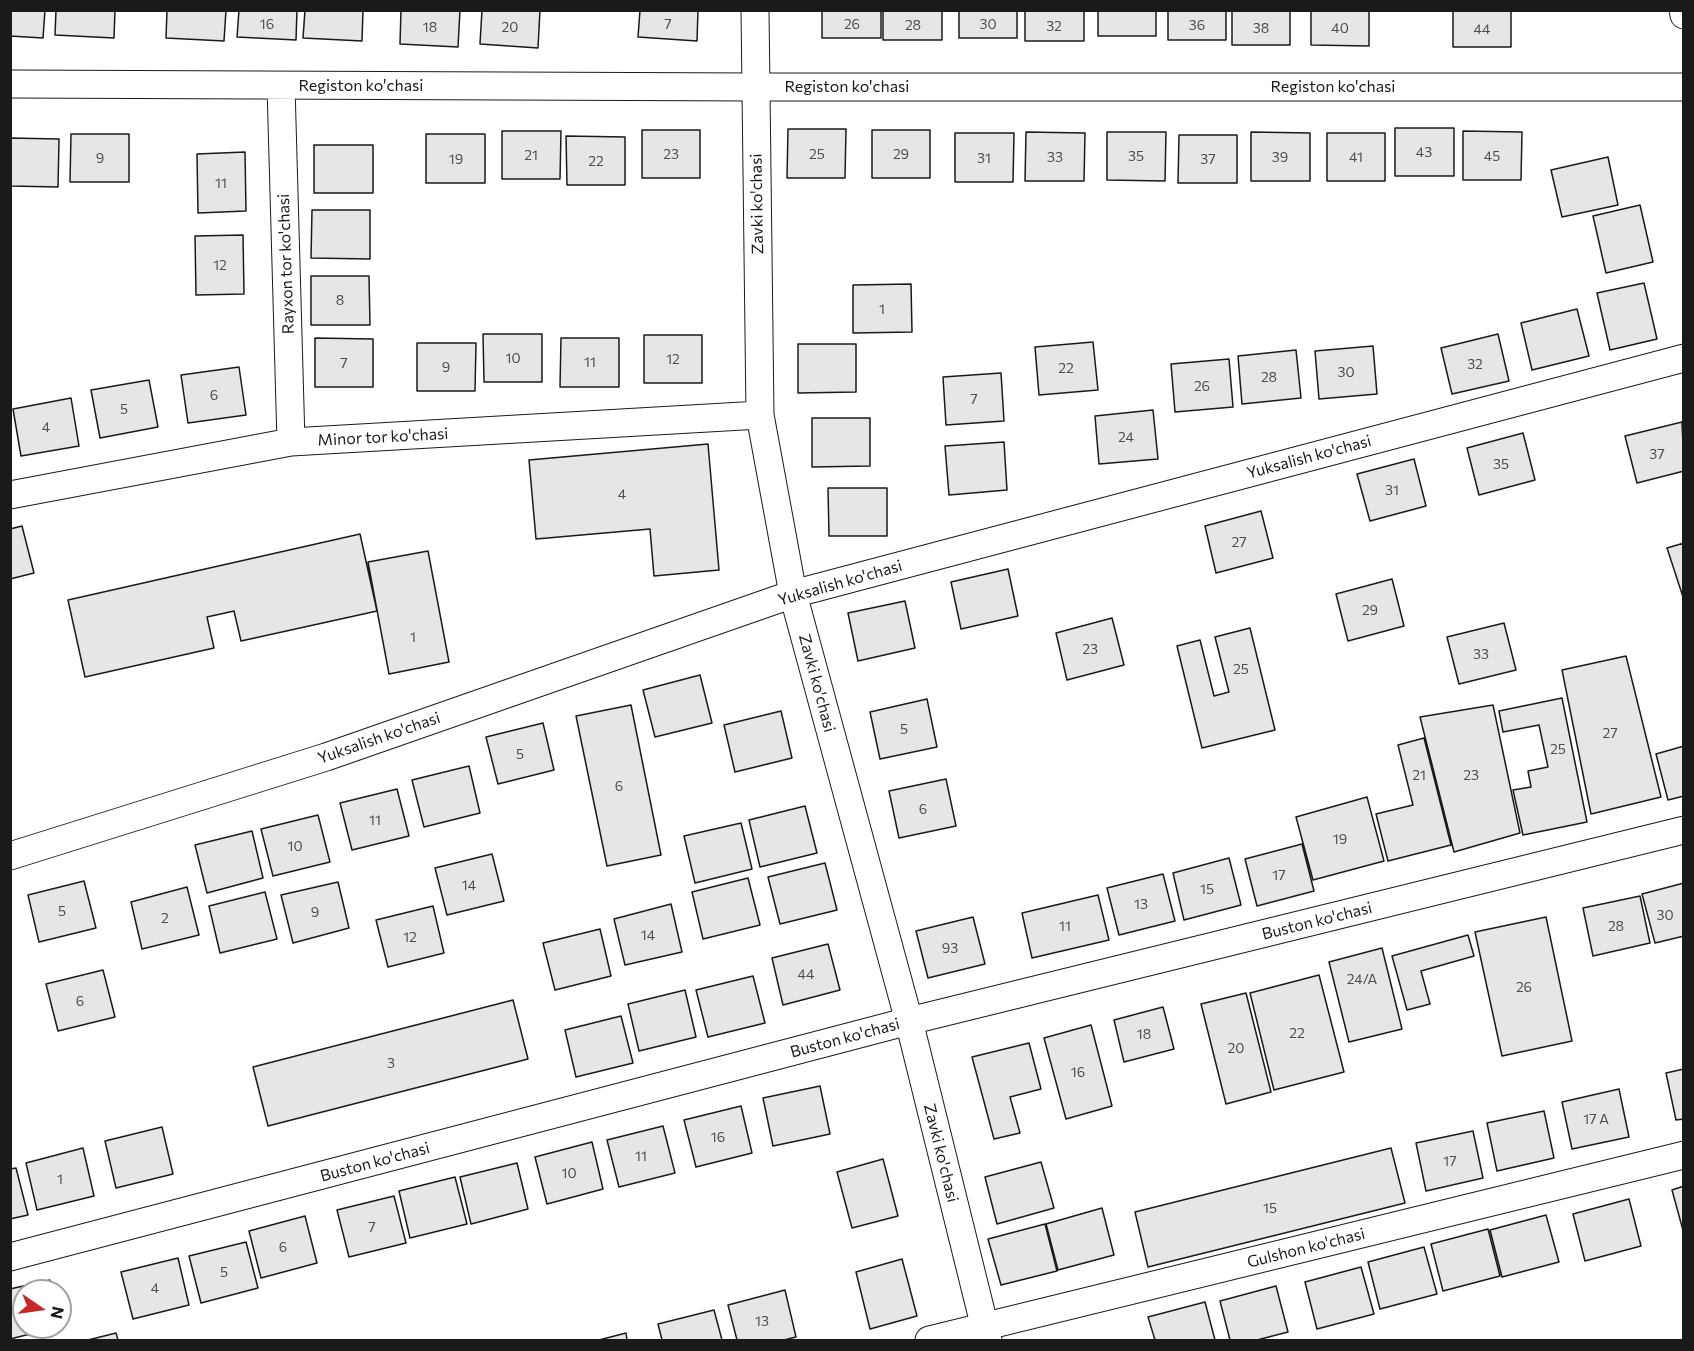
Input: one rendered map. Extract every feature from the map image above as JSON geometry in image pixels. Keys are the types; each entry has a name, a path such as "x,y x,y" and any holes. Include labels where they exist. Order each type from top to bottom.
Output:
{"street":[{"name":"Zavki ko'chasi","path":"755,10 760,415 793,594 909,1021 986,1334"},
{"name":"Registon ko'chasi","path":"10,84 1683,87"},
{"name":"Rayxon tor ko'chasi","path":"281,86 291,442"},
{"name":"Yuksalish ko'chasi","path":"10,856 326,757 793,594 1683,358"},
{"name":"Minor tor ko'chasi","path":"10,495 291,442 760,415"},
{"name":"Buston ko'chasi","path":"10,1257 909,1021 1683,830"},
{"name":"Gulshon ko'chasi","path":"929,1341 986,1334 1683,1155"}],"building":[{"path":"10,10 45,10 43,38 10,36"},
{"path":"56,10 115,10 114,38 55,35"},
{"path":"167,10 226,10 224,41 166,38"},
{"path":"239,10 297,10 296,40 237,37"},
{"path":"305,10 363,10 362,41 303,38"},
{"path":"401,10 460,10 458,47 400,44"},
{"path":"482,10 540,10 538,48 480,44"},
{"path":"640,10 698,10 697,41 638,37"},
{"path":"822,10 881,10 881,38 822,38"},
{"path":"883,10 942,10 942,40 883,40"},
{"path":"959,10 1017,10 1017,38 959,38"},
{"path":"1025,10 1084,10 1084,41 1025,41"},
{"path":"1098,10 1156,10 1156,36 1098,36"},
{"path":"1168,10 1226,10 1226,40 1168,40"},
{"path":"1232,10 1290,10 1290,45 1232,45"},
{"path":"1311,10 1369,10 1369,46 1311,45"},
{"path":"1453,10 1511,10 1511,47 1453,47"},
{"path":"1395,128 1454,128 1454,176 1395,176"},
{"path":"788,129 846,129 845,178 787,178"},
{"path":"642,130 700,130 700,178 642,178"},
{"path":"872,130 930,130 930,178 872,178"},
{"path":"502,131 561,131 560,179 502,179"},
{"path":"1463,131 1522,132 1521,180 1463,180"},
{"path":"1026,132 1085,133 1084,181 1025,181"},
{"path":"1107,132 1166,132 1165,181 1107,180"},
{"path":"1251,132 1310,133 1310,181 1251,181"},
{"path":"955,133 1014,133 1013,182 955,182"},
{"path":"1327,133 1385,133 1385,181 1327,181"},
{"path":"71,134 129,134 129,182 70,182"},
{"path":"426,134 485,134 485,183 426,183"},
{"path":"1179,135 1237,135 1237,183 1178,183"},
{"path":"566,136 625,137 625,185 567,185"},
{"path":"10,138 59,139 58,187 10,186"},
{"path":"314,145 373,145 373,193 314,193"},
{"path":"245,152 246,211 198,213 197,154"},
{"path":"1608,157 1618,205 1562,217 1551,170"},
{"path":"1640,205 1653,262 1606,273 1593,216"},
{"path":"312,210 370,210 370,259 311,258"},
{"path":"243,235 244,294 196,295 195,236"},
{"path":"311,276 369,276 370,325 311,325"},
{"path":"1644,283 1657,339 1610,350 1597,293"},
{"path":"911,284 912,332 853,333 853,285"},
{"path":"1577,309 1589,356 1532,370 1521,323"},
{"path":"483,334 542,334 542,382 484,382"},
{"path":"1498,334 1509,381 1452,394 1441,348"},
{"path":"644,335 702,335 702,383 644,383"},
{"path":"315,338 373,339 373,387 315,387"},
{"path":"561,338 619,338 619,387 560,387"},
{"path":"1093,342 1098,390 1039,395 1035,347"},
{"path":"417,343 476,343 475,391 417,391"},
{"path":"798,344 856,344 856,392 798,393"},
{"path":"1373,346 1377,394 1319,399 1315,351"},
{"path":"1296,350 1301,398 1242,404 1238,356"},
{"path":"1229,359 1233,407 1175,412 1171,364"},
{"path":"239,367 246,415 188,423 181,375"},
{"path":"1001,373 1004,421 946,425 943,377"},
{"path":"149,380 158,427 100,438 91,390"},
{"path":"71,398 79,446 21,456 13,409"},
{"path":"1153,410 1158,459 1099,464 1095,416"},
{"path":"812,418 870,418 870,466 812,467"},
{"path":"1682,422 1684,471 1637,483 1625,436"},
{"path":"1523,433 1535,480 1479,495 1467,448"},
{"path":"1004,442 1007,490 949,495 945,446"},
{"path":"708,444 719,570 654,576 650,529 536,539 529,460"},
{"path":"1414,459 1426,506 1370,521 1357,474"},
{"path":"828,488 887,488 887,536 829,536"},
{"path":"1261,511 1273,558 1216,573 1205,526"},
{"path":"22,526 34,573 10,579 10,529"},
{"path":"360,534 377,611 241,641 234,611 207,617 214,648 85,677 68,600"},
{"path":"1684,543 1684,600 1667,548"},
{"path":"428,551 449,662 389,674 368,562"},
{"path":"1008,569 1018,616 961,629 951,582"},
{"path":"1392,579 1404,626 1348,641 1336,594"},
{"path":"905,601 915,648 858,661 848,613"},
{"path":"1112,618 1124,665 1067,680 1056,633"},
{"path":"1504,623 1516,670 1459,684 1447,637"},
{"path":"1250,628 1275,730 1202,748 1177,646 1200,640 1214,696 1229,692 1215,637"},
{"path":"1626,656 1661,797 1591,814 1562,670"},
{"path":"700,675 712,723 655,737 643,690"},
{"path":"1562,698 1587,822 1523,835 1513,790 1531,787 1528,771 1548,767 1539,725 1503,732 1499,711"},
{"path":"927,699 937,747 880,759 870,712"},
{"path":"631,705 661,855 607,866 576,716"},
{"path":"1493,705 1520,833 1454,852 1420,717"},
{"path":"781,711 792,758 735,772 724,725"},
{"path":"543,723 554,770 498,784 486,737"},
{"path":"1424,738 1451,845 1388,861 1376,814 1413,805 1398,745"},
{"path":"1684,746 1684,796 1668,800 1656,754"},
{"path":"469,766 480,813 424,827 412,780"},
{"path":"946,779 956,826 899,838 889,791"},
{"path":"397,789 409,836 352,850 340,803"},
{"path":"1367,797 1384,861 1313,880 1296,817"},
{"path":"805,806 817,853 760,867 749,820"},
{"path":"318,815 330,862 273,876 261,829"},
{"path":"741,823 752,869 695,883 684,836"},
{"path":"252,831 263,878 207,893 195,845"},
{"path":"1302,844 1314,891 1257,906 1245,859"},
{"path":"492,854 504,901 447,915 435,868"},
{"path":"1229,858 1241,905 1184,920 1173,873"},
{"path":"825,863 837,910 780,924 768,877"},
{"path":"1163,874 1175,921 1119,935 1107,888"},
{"path":"748,878 760,925 703,939 692,892"},
{"path":"84,881 96,928 39,942 28,895"},
{"path":"338,882 349,928 293,943 281,895"},
{"path":"1684,883 1684,936 1655,943 1642,894"},
{"path":"187,887 199,935 142,949 131,902"},
{"path":"265,892 277,939 220,953 209,906"},
{"path":"1098,895 1109,940 1032,958 1022,913"},
{"path":"1640,896 1650,943 1593,956 1583,908"},
{"path":"671,904 682,952 625,965 614,919"},
{"path":"433,906 444,953 388,967 376,920"},
{"path":"973,917 985,964 928,978 916,931"},
{"path":"1546,917 1572,1041 1502,1056 1475,932"},
{"path":"600,929 611,976 555,990 543,943"},
{"path":"1468,935 1474,956 1421,971 1430,1004 1407,1010 1392,956"},
{"path":"828,944 840,990 783,1005 772,958"},
{"path":"1382,948 1402,1029 1349,1042 1329,962"},
{"path":"103,970 115,1017 58,1031 46,984"},
{"path":"1319,975 1344,1072 1274,1090 1250,993"},
{"path":"753,976 765,1023 708,1037 696,990"},
{"path":"685,990 696,1037 639,1051 628,1004"},
{"path":"1246,993 1271,1092 1226,1104 1201,1004"},
{"path":"513,1000 528,1059 268,1126 253,1067"},
{"path":"1163,1007 1174,1049 1124,1062 1114,1020"},
{"path":"621,1016 633,1063 576,1077 565,1030"},
{"path":"1091,1025 1112,1106 1066,1119 1044,1038"},
{"path":"1029,1043 1041,1089 1010,1097 1020,1133 994,1139 972,1057"},
{"path":"1684,1069 1684,1119 1676,1120 1666,1073"},
{"path":"820,1086 830,1134 773,1146 763,1098"},
{"path":"1619,1089 1629,1137 1572,1149 1562,1102"},
{"path":"741,1106 752,1153 696,1167 684,1120"},
{"path":"1544,1111 1554,1158 1497,1171 1487,1123"},
{"path":"663,1126 675,1173 619,1187 607,1140"},
{"path":"162,1127 173,1174 116,1188 105,1141"},
{"path":"1473,1131 1483,1178 1426,1191 1416,1143"},
{"path":"592,1142 603,1189 547,1204 535,1157"},
{"path":"83,1148 94,1196 37,1210 26,1163"},
{"path":"1391,1148 1405,1203 1148,1267 1135,1212"},
{"path":"883,1159 898,1216 852,1228 837,1172"},
{"path":"1041,1162 1054,1208 997,1224 985,1177"},
{"path":"517,1163 528,1209 471,1224 460,1177"},
{"path":"16,1168 28,1215 10,1219 10,1169"},
{"path":"455,1177 467,1224 410,1238 399,1191"},
{"path":"1684,1186 1684,1234 1672,1190"},
{"path":"394,1196 406,1243 349,1257 337,1210"},
{"path":"1629,1199 1641,1246 1585,1261 1573,1214"},
{"path":"1102,1208 1114,1255 1058,1270 1046,1224"},
{"path":"1546,1215 1559,1262 1502,1277 1490,1230"},
{"path":"305,1216 317,1263 261,1278 249,1231"},
{"path":"1045,1224 1057,1271 1001,1285 988,1239"},
{"path":"1488,1229 1500,1276 1443,1291 1431,1244"},
{"path":"246,1242 258,1288 201,1303 189,1256"},
{"path":"1424,1247 1437,1294 1380,1309 1368,1262"},
{"path":"178,1258 189,1305 133,1319 121,1272"},
{"path":"902,1259 917,1316 870,1329 856,1272"},
{"path":"1361,1267 1374,1314 1317,1329 1305,1282"},
{"path":"1276,1286 1288,1332 1257,1340 1230,1340 1220,1301"},
{"path":"10,1289 12,1289 12,1339 10,1339"},
{"path":"785,1290 796,1337 784,1340 737,1340 728,1305"},
{"path":"1205,1302 1215,1340 1155,1340 1148,1317"},
{"path":"714,1310 722,1340 662,1340 658,1324"},
{"path":"116,1333 118,1340 88,1340"},
{"path":"626,1333 627,1340 599,1340"}]}
